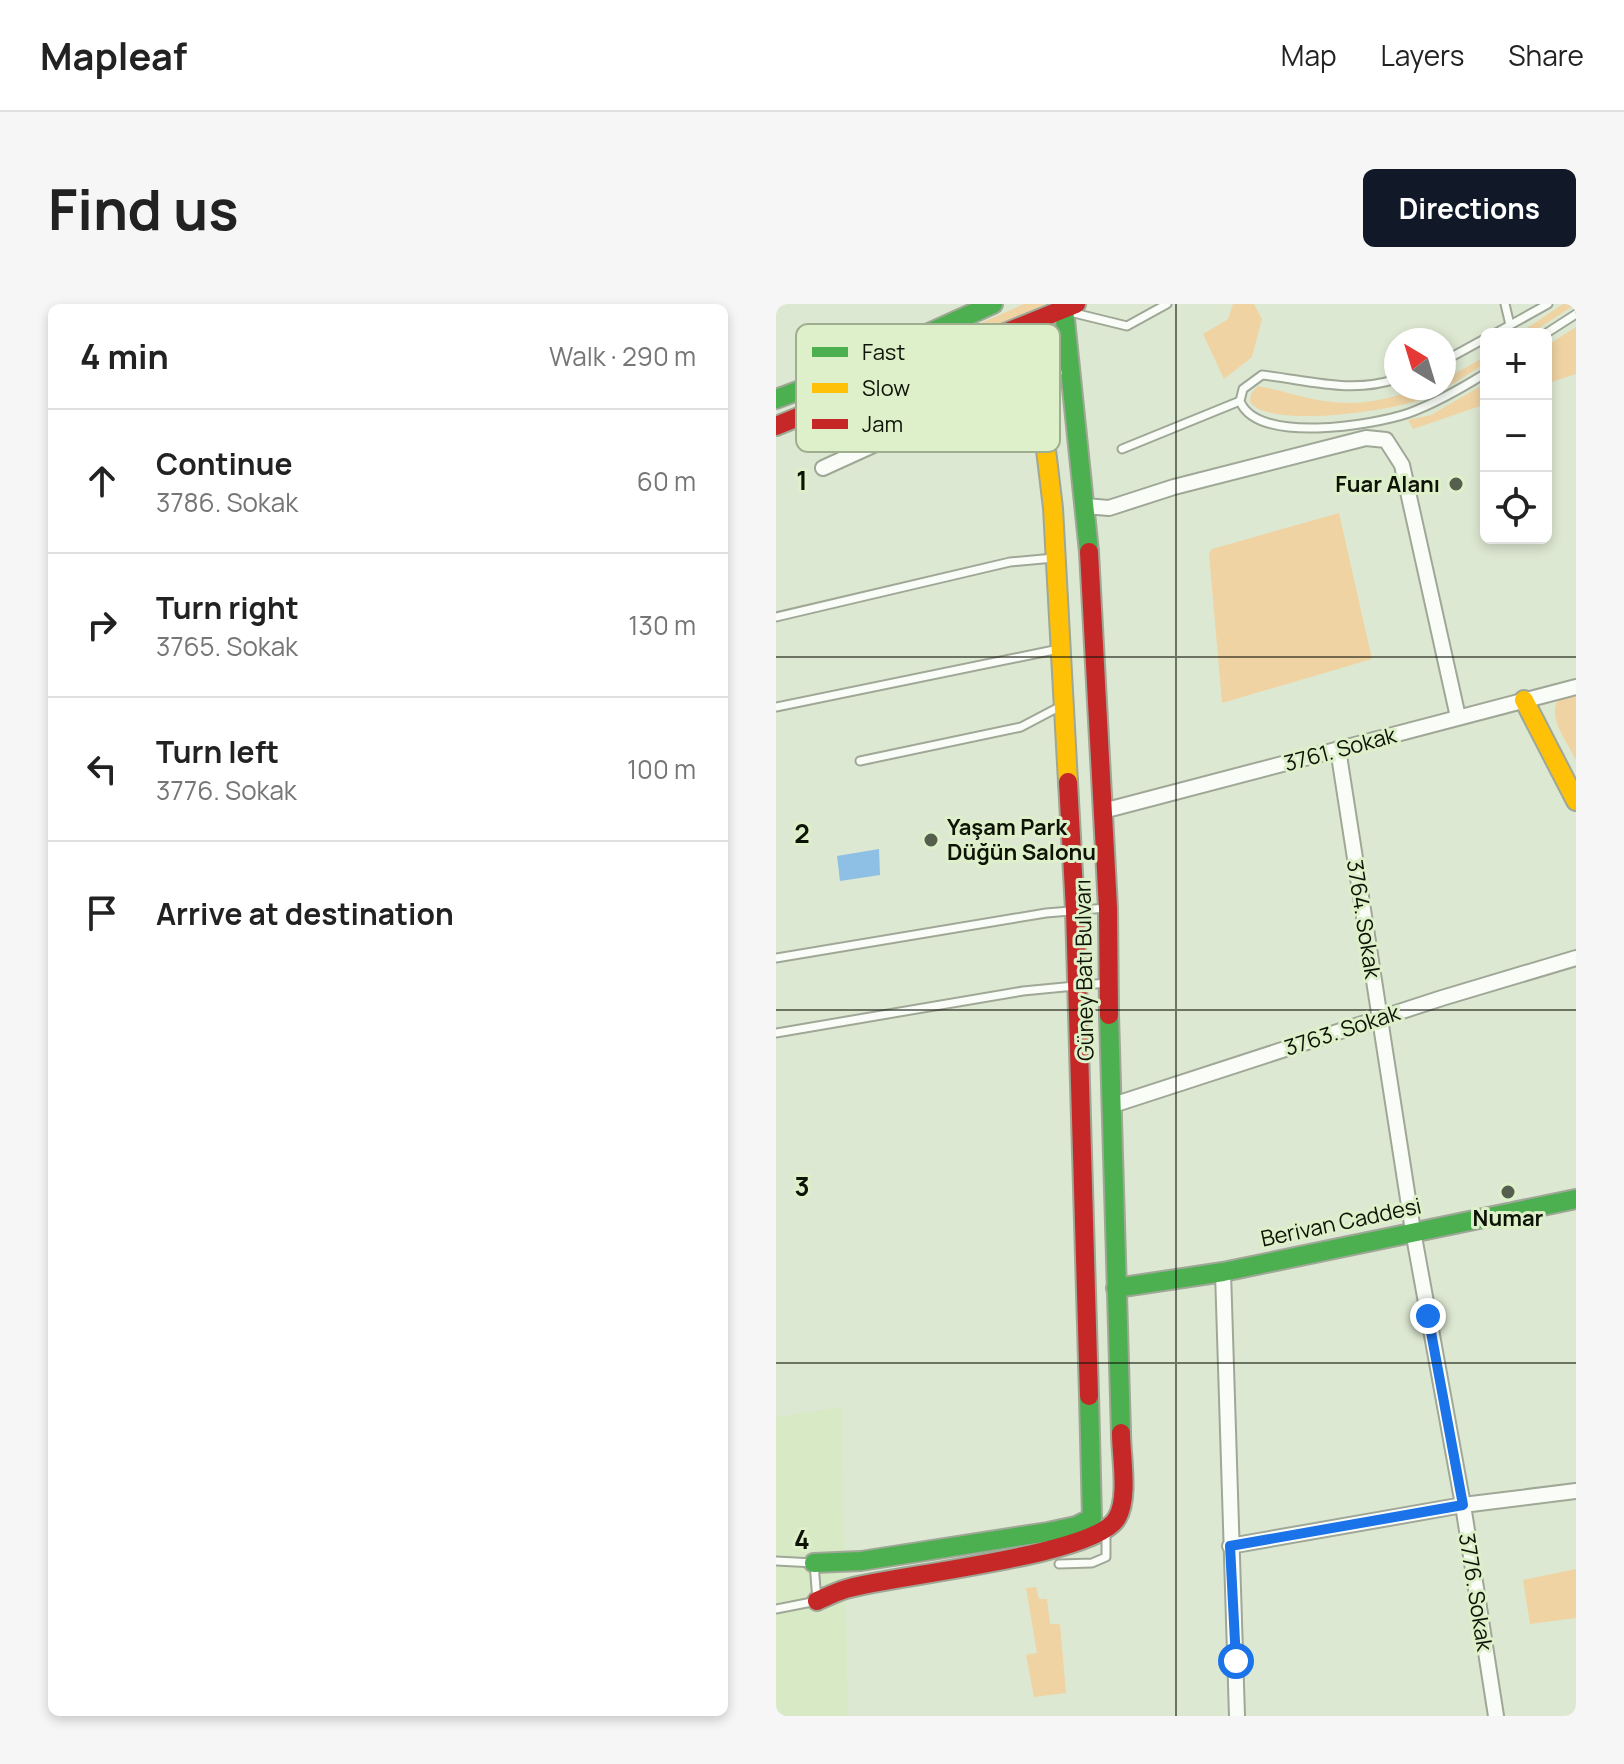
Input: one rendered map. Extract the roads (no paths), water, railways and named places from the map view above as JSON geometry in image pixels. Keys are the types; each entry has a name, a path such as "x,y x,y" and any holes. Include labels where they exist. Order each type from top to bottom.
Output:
{"main road":[{"path":"949,324 993,304"},
{"path":"1028,324 1070,307"},
{"name":"Güney Batı Bulvarı","path":"1070,307 1071,369 1090,559 1108,908 1110,1106 1123,1502 1102,1519"},
{"path":"776,399 796,392"},
{"path":"776,426 796,418"},
{"name":"Güney Batı Bulvarı","path":"1047,452 1065,704 1102,1519"},
{"path":"1524,700 1576,801"},
{"name":"Berivan Caddesi","path":"1116,1288 1223,1272 1576,1199"},
{"path":"814,1563 861,1561 1048,1532 1102,1519"},
{"path":"817,1601 846,1589 977,1566 1083,1540 1102,1519"}],"street":[{"path":"1060,371 1071,369"},
{"path":"1085,506 1109,508 1174,487 1366,438 1386,440 1402,465 1458,717"},
{"path":"823,468 858,452"},
{"name":"3761. Sokak","path":"1103,811 1576,687"},
{"name":"3764. Sokak","path":"1338,749 1413,1231"},
{"name":"3763. Sokak","path":"1110,1106 1576,958"},
{"name":"3776. Sokak","path":"1413,1231 1463,1505 1496,1716"},
{"path":"1223,1272 1237,1716"},
{"path":"1230,1546 1463,1505 1576,1491"}],"lane":[{"path":"1070,307 1127,326 1167,304"},
{"path":"1505,304 1510,325"},
{"path":"1505,328 1548,304"},
{"path":"1552,329 1576,314"},
{"path":"1456,354 1480,341"},
{"path":"1384,384 1354,388 1262,375 1243,389 1240,401 1248,415 1265,422 1288,426 1345,427 1409,413 1450,395 1480,377"},
{"path":"1122,449 1240,401"},
{"path":"776,617 1010,562 1056,558"},
{"path":"776,707 1062,649"},
{"path":"860,761 1021,727 1065,704"},
{"path":"776,958 1075,910 1108,908"},
{"path":"776,1033 1023,991 1108,983"},
{"path":"1059,1564 1092,1563 1106,1557 1102,1519"},
{"path":"776,1561 814,1563 817,1601 776,1609"}],"water":[{"path":"879,849 880,875 840,881 837,856"}],"place":[{"name":"Fuar Alanı","path":"1456,484"},
{"name":"Yaşam Park Düğün Salonu","path":"931,840"},
{"name":"Numar","path":"1508,1192"}]}
